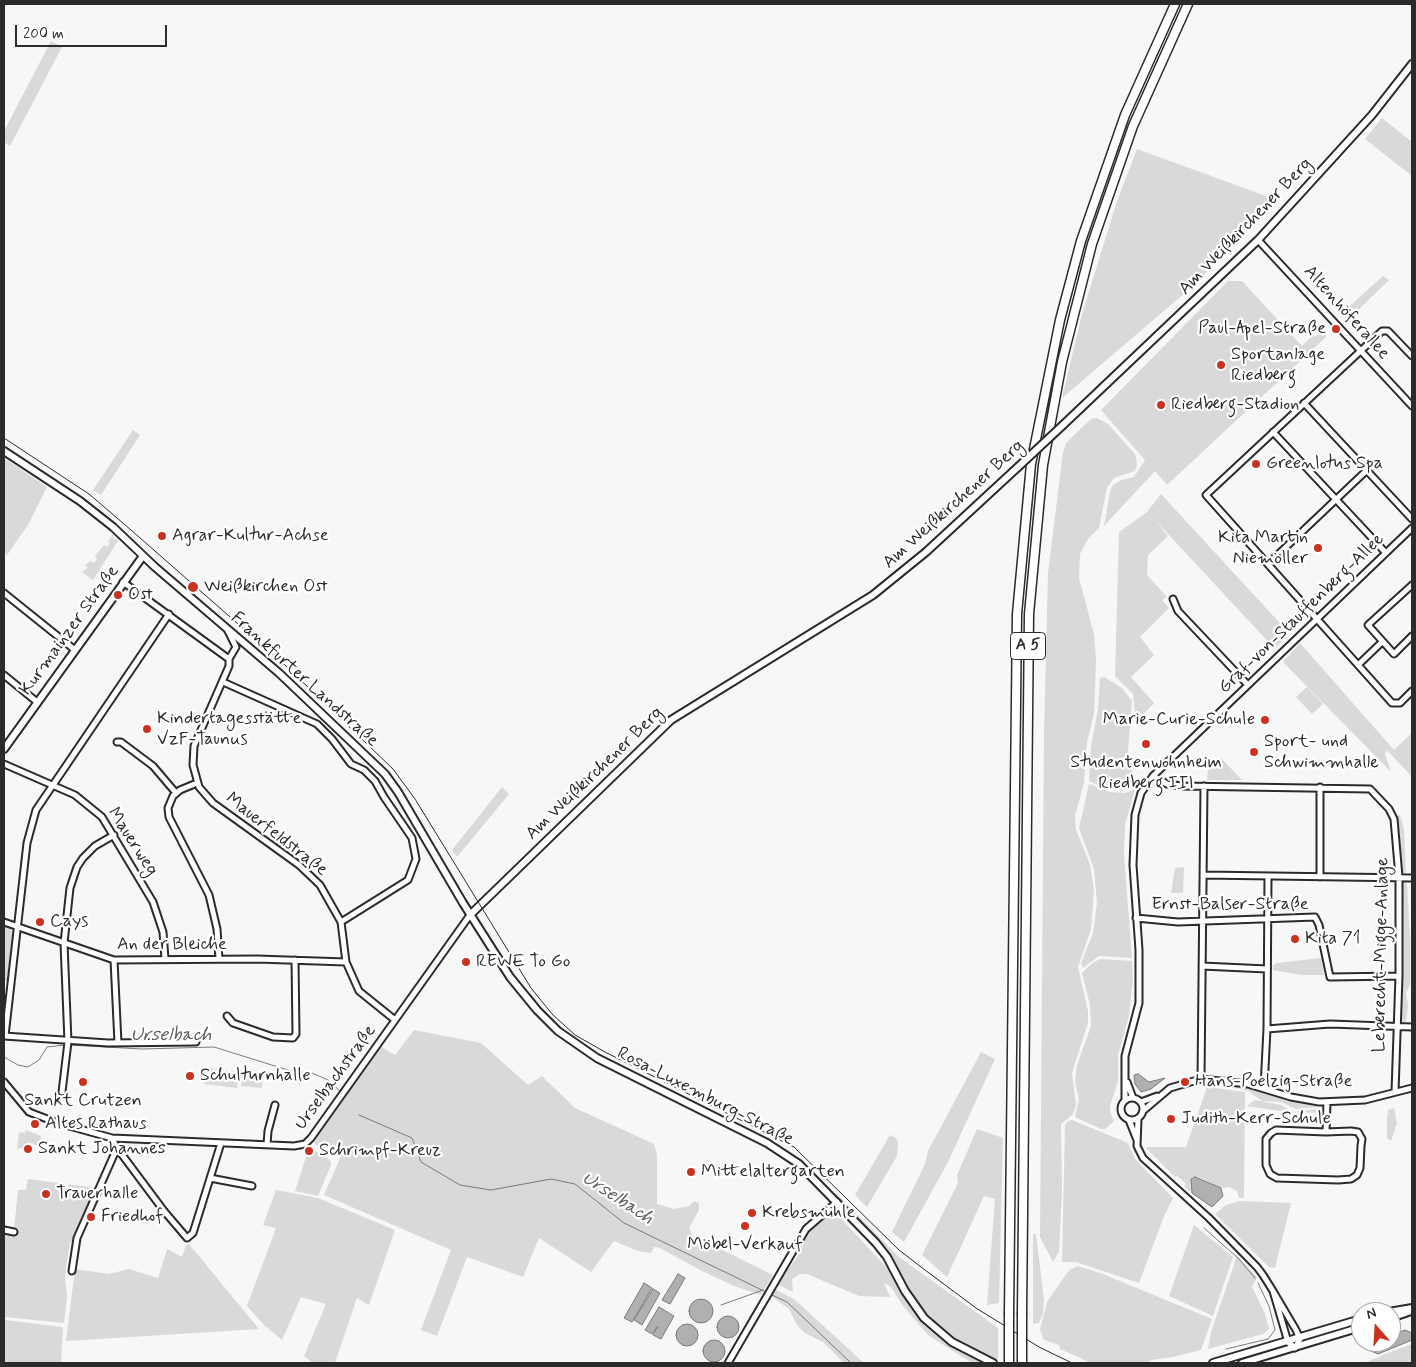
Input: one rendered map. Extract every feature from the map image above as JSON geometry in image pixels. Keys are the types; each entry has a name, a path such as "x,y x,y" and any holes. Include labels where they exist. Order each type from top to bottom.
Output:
{"highway":[{"name":"A 5","path":"1009,1363 1017,624 1021,557 1031,464 1060,320 1086,226 1125,115 1175,4"},
{"name":"A 5","path":"1022,1363 1029,623 1033,548 1043,465 1063,354 1092,244 1133,126 1188,4"}],"main road":[{"name":"Am Weißkirchener Berg","path":"470,914 671,720 873,595 920,558 1258,240 1372,115 1412,64"},
{"name":"Frankfurter Landstraße","path":"4,451 80,501 113,526 143,556 290,683 385,774 398,792 470,914"},
{"name":"Kurmainzer Straße","path":"4,749 122,582 143,556"},
{"name":"Rosa-Luxemburg-Straße","path":"470,914 510,977 525,996 568,1039 597,1058 786,1154 810,1174 887,1257 905,1291 924,1318 952,1342 993,1363"},
{"path":"1213,1363 1351,1322"},
{"path":"1242,1363 1351,1330"}],"street":[{"name":"Altenhöferallee","path":"1258,240 1412,406"},
{"path":"1412,356 1385,330 1361,350 1206,495 1392,703 1396,704 1412,691"},
{"path":"1304,404 1412,519"},
{"path":"1273,432 1386,553"},
{"path":"1268,564 1366,471"},
{"name":"Graf-von-Stauffenberg-Allee","path":"1137,1140 1129,1120 1121,1112 1125,1100 1126,1056 1139,1004 1133,865 1135,816 1141,793 1153,776 1412,528"},
{"path":"122,582 229,659"},
{"path":"1412,584 1368,625 1394,654 1412,636"},
{"path":"4,593 75,650"},
{"path":"1173,599 1178,611 1248,685"},
{"path":"168,614 110,704 39,804 28,835 4,1036 68,1043 196,1042"},
{"path":"219,959 217,929 209,895 168,817 169,804 176,793 197,783 193,765 194,746 230,666 229,659 236,647 228,630"},
{"path":"1358,664 1382,642"},
{"path":"4,675 37,702"},
{"path":"223,682 293,711 317,724 332,739 351,764 364,770 375,781 412,838 416,858 414,871 408,880 341,922"},
{"path":"117,742 121,742 153,766 176,793"},
{"name":"Mauerweg","path":"4,764 52,784 88,804 102,817 157,911 163,932 165,959"},
{"path":"1153,776 1167,784 1320,788 1320,877"},
{"name":"Mauerfeldstraße","path":"197,783 213,803 275,847 316,881 329,898 341,922 346,962 359,991 366,999 394,1020"},
{"path":"1201,1080 1204,786"},
{"name":"Leberecht-Migge-Anlage","path":"1320,788 1364,789 1374,792 1390,809 1394,819 1399,877 1399,976 1395,1092"},
{"path":"62,1092 68,1043 64,943 70,888 76,868 91,849 114,835"},
{"path":"1203,875 1412,878"},
{"path":"1264,1088 1267,1029 1268,876"},
{"name":"Urselbachstraße","path":"4,1082 29,1112 57,1123 112,1138 294,1146 308,1141 470,914"},
{"name":"Ernst-Balser-Straße","path":"1136,918 1203,922 1315,916 1319,925 1330,977 1399,976"},
{"name":"An der Bleiche","path":"4,922 114,960 219,959 346,962"},
{"path":"114,960 118,1044"},
{"path":"227,1016 233,1023 265,1034 293,1038 296,1034 295,960"},
{"path":"1202,966 1267,969"},
{"path":"1267,1029 1304,1025 1412,1027"},
{"name":"Graf-von-Stauffenberg-Allee","path":"1126,1080 1134,1098"},
{"path":"1141,1102 1160,1095 1178,1085 1201,1080 1232,1082 1264,1088 1291,1097 1327,1102 1365,1100 1412,1088"},
{"path":"1129,1120 1138,1119 1144,1110 1160,1095"},
{"path":"1125,1100 1134,1098 1141,1102 1144,1110"},
{"path":"1326,1132 1327,1102"},
{"path":"267,1145 268,1132 275,1105"},
{"name":"Graf-von-Stauffenberg-Allee","path":"1138,1119 1138,1151 1143,1158 1254,1264 1300,1338"},
{"path":"1276,1130 1326,1132 1351,1130 1358,1132 1362,1139 1360,1168 1357,1175 1351,1179 1330,1180 1277,1178 1270,1174 1266,1165 1266,1139 1271,1133 1276,1130"},
{"path":"112,1138 117,1148 187,1238 193,1233 221,1143"},
{"path":"72,1271 77,1238 117,1148"},
{"path":"210,1178 252,1186"},
{"path":"728,1363 806,1229 837,1202"},
{"path":"4,1230 14,1232"},
{"name":"Graf-von-Stauffenberg-Allee","path":"1273,1292 1288,1342"},
{"path":"1288,1342 1295,1348 1300,1338"}],"shaded area":[{"path":"51,41 62,47 10,146 4,142 4,131"},
{"path":"1382,118 1412,142 1412,176 1365,139"},
{"path":"1137,149 1277,200 1192,287 1062,398 1082,314 1117,201"},
{"path":"1383,276 1389,280 1347,321 1341,314"},
{"name":"Sportanlage Riedberg","path":"1228,281 1242,281 1302,346 1313,335 1315,337 1322,331 1327,336 1167,485 1155,471 1104,526 1110,491 1113,485 1121,480 1134,477 1145,460 1101,410"},
{"path":"1097,418 1108,424 1135,454 1137,464 1135,471 1114,478 1107,488 1099,528 1088,539 1080,554 1079,578 1094,634 1096,660 1094,714 1087,742 1084,783 1075,816 1076,830 1090,864 1094,891 1091,929 1078,967 1088,1011 1088,1023 1072,1073 1076,1105 1073,1114 1061,1124 1062,1191 1059,1252 1053,1262 1040,1237 1044,734 1048,573 1063,452 1066,443 1091,419"},
{"path":"133,430 140,435 101,495 93,490"},
{"path":"4,458 47,487 28,525 7,555 4,552"},
{"path":"1161,494 1289,633 1275,649 1155,520 1168,536 1148,555 1147,575 1167,597 1162,600 1169,608 1140,637 1154,655 1131,677 1154,703 1136,722 1133,694 1115,676 1119,532 1147,512"},
{"path":"113,535 113,538 115,540 117,538 118,541 93,580 82,572 88,568 85,565 91,561 94,563 97,559 95,556 104,545 107,547 110,543 108,541"},
{"path":"1300,643 1394,750 1412,733 1412,777 1387,750 1385,754 1391,772 1283,662"},
{"path":"1104,677 1122,688 1132,701 1128,751 1135,786 1123,790 1104,788 1089,781 1091,747 1098,709 1100,678"},
{"path":"1307,687 1323,704 1312,714 1296,697"},
{"path":"1221,758 1242,780 1207,780 1208,770"},
{"path":"1089,784 1110,792 1125,793 1135,789 1125,825 1124,855 1132,958 1099,956 1083,968 1081,963 1093,933 1097,903 1094,869 1079,828"},
{"path":"502,787 509,794 457,857 452,850"},
{"path":"1400,815 1404,829 1406,874 1401,872 1397,816"},
{"path":"1184,867 1183,893 1171,893 1175,868"},
{"path":"1402,882 1407,884 1410,938 1410,985 1406,993 1408,1005 1406,1021 1404,1022 1400,1021"},
{"path":"4,925 10,927 13,933 7,981 4,981"},
{"path":"1321,958 1324,975 1301,975 1273,970 1273,966 1277,963"},
{"path":"1100,959 1132,961 1133,978 1129,1016 1118,1055 1118,1081 1110,1106 1110,1112 1114,1121 1105,1129 1075,1117 1079,1099 1075,1082 1077,1065 1091,1026 1090,1005 1082,973 1091,964"},
{"path":"414,1030 481,1043 528,1085 542,1076 575,1108 654,1144 657,1155 657,1204 674,1209 689,1206 694,1201 699,1203 699,1210 689,1228 692,1235 773,1275 761,1295 734,1286 660,1248 654,1247 651,1253 638,1251 614,1241 591,1272 539,1238 523,1277 467,1257 437,1336 421,1330 451,1250 324,1195 342,1154 322,1148 315,1144 314,1140 380,1046 395,1055"},
{"path":"981,1052 995,1059 948,1162 904,1242 892,1232 925,1164 928,1151"},
{"path":"206,1068 239,1072 237,1088 204,1084"},
{"path":"242,1073 263,1075 262,1088 241,1086"},
{"path":"1138,1074 1149,1082 1165,1078 1151,1089 1141,1092 1135,1084 1134,1075"},
{"path":"1225,1085 1247,1088 1318,1107 1296,1109 1281,1102 1262,1101 1248,1091"},
{"path":"1207,1087 1245,1092 1244,1198 1239,1198 1237,1191 1229,1187 1221,1188 1200,1178 1192,1177 1190,1186 1192,1193 1184,1186 1186,1184 1177,1176 1175,1177 1146,1147 1186,1147"},
{"path":"1255,1100 1281,1105 1294,1112 1317,1109 1325,1113 1287,1112 1247,1106"},
{"path":"1394,1108 1397,1123 1391,1141 1387,1138 1387,1120 1388,1110"},
{"path":"1072,1120 1128,1143 1135,1159 1173,1198 1164,1216 1139,1283 1076,1262 1062,1262 1065,1125 1068,1121"},
{"path":"977,1129 1003,1138 999,1303 987,1305 995,1199 984,1196 947,1277 922,1255 958,1183 957,1175"},
{"path":"26,1130 41,1136 39,1147 32,1143 29,1146 17,1149 19,1132 25,1133"},
{"path":"890,1135 896,1138 898,1143 897,1156 867,1207 855,1195"},
{"path":"308,1151 315,1151 330,1160 331,1165 318,1196 295,1191"},
{"path":"1195,1177 1221,1188 1223,1196 1212,1207 1192,1193 1191,1179"},
{"path":"28,1179 97,1188 74,1241 70,1242 65,1275 67,1297 64,1323 5,1317 5,1320 62,1327 61,1363 4,1363 4,1232 14,1230 18,1190 26,1190"},
{"path":"276,1190 318,1198 395,1230 369,1305 357,1298 335,1363 313,1363 304,1356 326,1304 301,1297 282,1340 264,1325 247,1306 276,1228 263,1225"},
{"path":"836,1193 899,1257 998,1328 998,1361 953,1339 927,1317 906,1288 878,1240 835,1195"},
{"path":"1240,1201 1291,1203 1275,1268 1269,1267 1215,1214 1226,1205"},
{"path":"834,1211 889,1270 904,1297 923,1322 951,1345 986,1363 972,1363 928,1335 903,1306 891,1287 884,1283 890,1297 859,1296 807,1274 800,1274 792,1279 793,1292 777,1284 798,1256 808,1230"},
{"path":"1194,1225 1233,1257 1213,1316 1169,1296"},
{"path":"1033,1234 1036,1234 1044,1300 1043,1314 1039,1323 1033,1324"},
{"path":"189,1244 259,1329 66,1341 75,1269 109,1274 129,1269 158,1278 167,1249 182,1257 186,1245"},
{"path":"1237,1256 1257,1277 1252,1287 1265,1314 1269,1329 1263,1334 1208,1349 1211,1332"},
{"path":"1078,1266 1103,1274 1212,1319 1201,1350 1145,1363 1091,1363 1060,1349 1059,1345 1044,1340 1040,1330 1047,1302 1069,1270"},
{"path":"678,1274 685,1278 670,1304 662,1300"},
{"path":"644,1283 652,1288 632,1322 624,1318"},
{"path":"653,1289 660,1293 642,1325 634,1320"},
{"path":"774,1289 794,1299 864,1363 844,1363 823,1342 805,1333 797,1325 789,1309 771,1296"},
{"path":"701,1299 709,1303 713,1311 709,1319 701,1323 693,1319 689,1311 693,1303"},
{"path":"659,1307 674,1316 661,1339 653,1335 658,1326 652,1334 645,1330"},
{"path":"724,1316 732,1316 739,1323 739,1331 732,1338 724,1338 717,1331 717,1323"},
{"path":"683,1324 691,1324 698,1331 698,1339 691,1346 683,1346 676,1339 676,1331"},
{"path":"1405,1330 1412,1333 1412,1340 1401,1345 1401,1331"},
{"path":"710,1340 718,1340 725,1347 725,1355 718,1362 710,1362 703,1355 703,1347"},
{"path":"1412,1344 1412,1363 1365,1363 1390,1352 1401,1352 1401,1348"}],"waterway":[{"name":"Urselbach","path":"4,1057 18,1065 28,1067 39,1060 47,1047 65,1045"},
{"name":"Urselbach","path":"69,1045 142,1049 214,1047 291,1071 312,1073 328,1080 340,1091"},
{"name":"Urselbach","path":"359,1115 412,1138 421,1162 460,1185 491,1190 551,1179 575,1184 624,1223 766,1292"},
{"path":"1204,1228 1239,1259 1255,1278"},
{"path":"1226,1349 1268,1339 1275,1330 1269,1306 1258,1283"},
{"path":"721,1305 763,1290"},
{"name":"Urselbach","path":"770,1294 787,1302 851,1363"}],"tram line":[{"path":"4,438 89,494 286,666 393,769 415,799 531,988 552,1014 575,1035 794,1147 899,1250 976,1308 1039,1347 1072,1363"}],"place":[{"name":"Paul-Apel-Straße","path":"1336,329"},
{"name":"Sportanlage Riedberg","path":"1221,365"},
{"name":"Riedberg-Stadion","path":"1161,405"},
{"name":"Greenlotus Spa","path":"1256,464"},
{"name":"Agrar-Kultur-Achse","path":"162,536"},
{"name":"Kita Martin Niemöller","path":"1318,548"},
{"name":"Weißkirchen Ost","path":"193,587"},
{"name":"Ost","path":"118,595"},
{"name":"Marie-Curie-Schule","path":"1265,720"},
{"name":"Kindertagesstätte VzF-Taunus","path":"147,729"},
{"name":"Studentenwohnheim Riedberg III","path":"1146,744"},
{"name":"Sport- und Schwimmhalle","path":"1254,752"},
{"name":"Cays","path":"40,922"},
{"name":"Kita 71","path":"1295,939"},
{"name":"REWE To Go","path":"466,962"},
{"name":"Schulturnhalle","path":"190,1076"},
{"name":"Sankt Crutzen","path":"83,1082"},
{"name":"Hans-Poelzig-Straße","path":"1185,1082"},
{"name":"Judith-Kerr-Schule","path":"1171,1119"},
{"name":"Altes Rathaus","path":"35,1124"},
{"name":"Sankt Johannes","path":"28,1149"},
{"name":"Schrimpf-Kreuz","path":"309,1151"},
{"name":"Mittelaltergarten","path":"691,1172"},
{"name":"Trauerhalle","path":"46,1194"},
{"name":"Krebsmühle","path":"752,1213"},
{"name":"Friedhof","path":"91,1217"},
{"name":"Möbel-Verkauf","path":"745,1226"}]}
